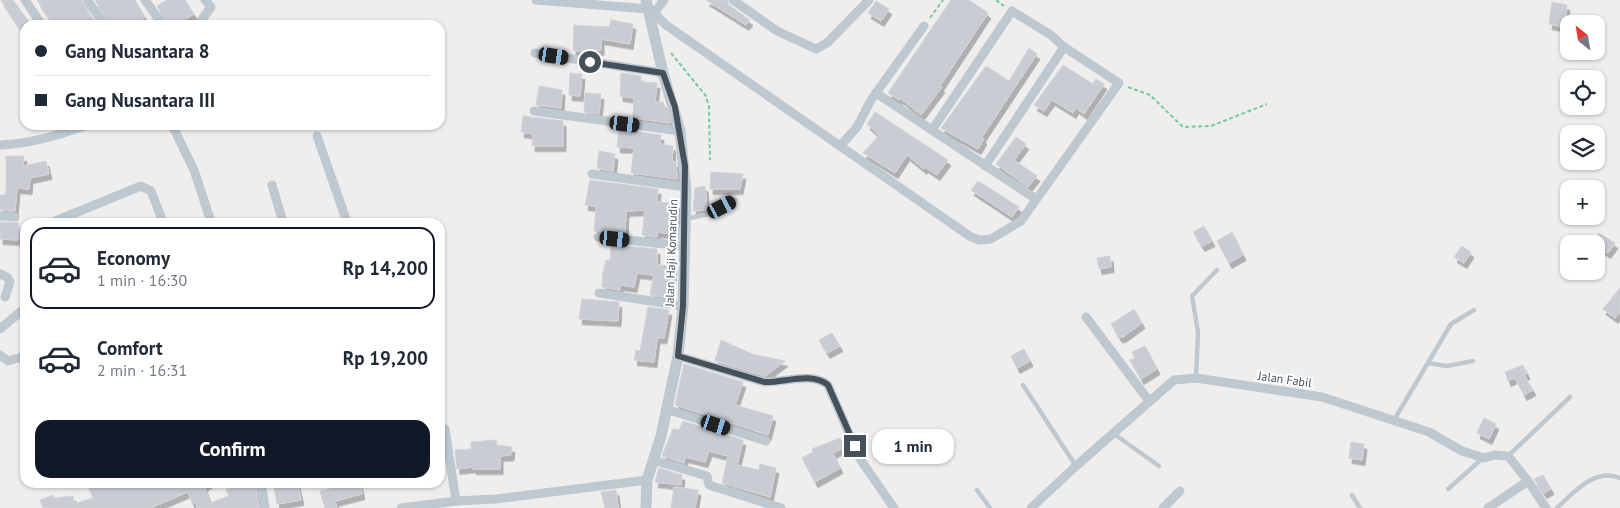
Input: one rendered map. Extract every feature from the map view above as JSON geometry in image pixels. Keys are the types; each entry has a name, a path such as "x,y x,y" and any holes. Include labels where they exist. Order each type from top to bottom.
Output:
{"street":[{"path":"25,0 39,20"},
{"path":"86,0 101,20"},
{"path":"145,0 159,20"},
{"path":"536,0 650,7 664,0"},
{"path":"733,0 777,31 816,49 827,43 869,0"},
{"path":"201,20 210,2"},
{"path":"650,7 666,25 749,84 841,145 932,211 979,240 991,239 1021,220 1119,83 1064,47 1052,35 1012,11 932,130"},
{"name":"Jalan Haji Komarudin","path":"646,508 647,480 661,436 678,356 683,306 686,187 680,131 663,73 650,7"},
{"path":"841,145 857,127 876,93 924,26"},
{"path":"985,166 1064,47"},
{"path":"535,53 663,73"},
{"path":"876,93 1036,199"},
{"path":"534,111 680,131"},
{"path":"0,145 14,145 73,130"},
{"path":"175,130 194,170 210,218"},
{"path":"316,136 346,218"},
{"path":"592,174 686,187"},
{"path":"272,185 282,218"},
{"path":"63,218 141,186 151,191 161,218"},
{"path":"0,216 15,218"},
{"path":"598,237 684,246"},
{"path":"0,274 7,277 10,282 5,297"},
{"path":"599,293 683,306"},
{"path":"0,329 20,312"},
{"path":"1086,317 1149,401"},
{"path":"0,356 8,361 20,357"},
{"path":"678,356 764,382 778,383 806,378 822,380 828,385 860,459 894,508"},
{"name":"Jalan Fabil","path":"1031,508 1112,433 1174,380 1196,378 1322,397 1429,432 1462,451 1484,458 1495,455 1508,456"},
{"path":"666,409 766,441"},
{"path":"445,428 456,501"},
{"path":"1508,456 1546,508"},
{"path":"653,460 707,476 709,485 781,508"},
{"path":"400,508 456,501 496,499 647,480"},
{"path":"1488,508 1528,481"},
{"path":"262,488 265,508"},
{"path":"1163,508 1180,491"}],"lane":[{"path":"684,219 708,214 735,200"},
{"path":"1196,378 1198,332 1192,296 1217,270"},
{"path":"1393,421 1451,324 1474,310"},
{"path":"1428,363 1447,366 1474,361"},
{"path":"1023,385 1076,466"},
{"path":"1508,456 1570,397"},
{"path":"1112,433 1159,466"},
{"path":"1448,489 1484,458"},
{"path":"1557,508 1591,479 1608,476 1620,478"},
{"path":"977,490 990,508"},
{"path":"1352,495 1360,508"}],"path":[{"path":"924,26 943,0"},
{"path":"669,51 706,96 709,107 710,160"},
{"path":"1119,83 1150,95 1183,127 1211,126 1267,104"}],"building":[{"path":"1,0 13,0 28,20 20,20 20,29"},
{"path":"37,0 81,0 94,20 51,20"},
{"path":"95,0 135,0 145,17 140,20 108,20"},
{"path":"167,0 185,0 194,14 184,20 166,20 157,6"},
{"path":"706,0 727,0 729,5 750,20 746,25"},
{"path":"951,0 969,0 988,13 940,86 942,87 921,115 900,98 899,100 888,93"},
{"path":"876,1 889,9 881,21 868,13"},
{"path":"1552,2 1567,5 1566,15 1560,15 1560,26 1549,24"},
{"path":"611,20 633,24 630,44 601,39 601,50 573,51 574,25 609,27"},
{"path":"1029,48 1037,54 982,137 984,139 978,149 941,128 986,66 1009,81"},
{"path":"1063,65 1093,84 1096,79 1104,84 1084,114 1076,108 1073,113 1052,100 1044,111 1034,105"},
{"path":"570,73 582,74 580,96 569,95"},
{"path":"621,73 641,76 641,82 657,83 655,102 663,102 670,123 633,118 634,98 620,96"},
{"path":"539,86 562,90 561,108 536,105"},
{"path":"585,93 601,94 599,114 584,112"},
{"path":"875,112 948,160 937,175 925,167 924,169 907,155 895,173 863,153 879,135 867,124"},
{"path":"523,116 563,121 563,146 532,146 533,134 521,132"},
{"path":"619,129 661,135 660,144 673,146 672,161 676,162 677,179 631,173 634,148 617,147"},
{"path":"1016,137 1026,144 1014,160 1037,176 1028,187 996,164"},
{"path":"599,151 615,154 613,171 597,168"},
{"path":"6,156 24,156 23,166 46,161 49,174 30,178 29,189 17,188 15,211 0,210 0,195 5,195 6,191"},
{"path":"711,172 743,174 740,189 710,189"},
{"path":"590,180 658,189 657,202 678,203 675,234 657,232 657,237 642,235 645,210 626,211 625,234 594,231 596,206 585,205"},
{"path":"978,181 1019,207 1012,217 971,190"},
{"path":"705,186 707,210 693,211 695,188"},
{"path":"0,222 19,223 18,240 0,239"},
{"path":"1204,226 1212,241 1202,246 1193,232"},
{"path":"1232,232 1243,255 1229,263 1217,241"},
{"path":"1605,237 1615,243 1608,253 1605,251"},
{"path":"611,245 657,249 657,265 674,266 671,298 650,295 654,275 637,273 634,287 620,285 620,290 602,287 606,260 610,260"},
{"path":"1462,246 1471,252 1464,263 1454,257"},
{"path":"1110,256 1111,267 1099,269 1097,258"},
{"path":"1620,288 1620,312 1615,318 1603,309"},
{"path":"582,299 619,302 618,321 579,319"},
{"path":"648,307 669,310 664,338 657,338 654,362 634,360 636,350 640,351"},
{"path":"1134,309 1142,323 1123,337 1119,337 1111,324"},
{"path":"832,333 840,346 827,353 819,340"},
{"path":"721,340 752,354 785,361 765,376 715,361"},
{"path":"1145,346 1157,369 1141,379 1130,360 1135,358 1132,352"},
{"path":"1024,349 1030,361 1017,368 1011,356"},
{"path":"684,364 743,382 735,405 773,416 768,435 675,405"},
{"path":"1523,365 1527,374 1524,375 1533,390 1524,395 1515,378 1508,381 1505,372"},
{"path":"1484,418 1496,424 1489,439 1477,433"},
{"path":"683,421 743,440 737,465 759,470 760,464 776,468 770,497 722,483 728,456 709,451 705,462 685,457 684,463 662,456 673,429 679,430"},
{"path":"840,438 845,447 833,453 840,468 815,482 802,458 813,452 812,449"},
{"path":"496,440 497,445 512,447 511,455 500,456 500,469 473,469 473,467 457,469 455,450 471,449 471,442"},
{"path":"1351,442 1364,444 1362,460 1349,458"},
{"path":"659,468 682,475 681,485 655,482"},
{"path":"1543,475 1551,489 1544,493 1534,479"},
{"path":"674,487 698,490 695,508 671,508"},
{"path":"89,488 205,488 210,503 229,496 226,490 230,488 256,488 259,508 197,508 196,502 192,503 188,492 150,508 43,508 40,500 53,495 54,498 73,496 74,504 93,498"},
{"path":"274,488 298,488 301,500 277,504"},
{"path":"333,488 360,488 362,494 335,501 337,508 325,508 320,491"},
{"path":"616,490 618,508 605,508 601,492"}],"route":[{"path":"590,62 663,73 675,107 685,166 686,191 683,306 678,356 764,382 778,383 806,378 822,380 828,385 855,446"}]}
